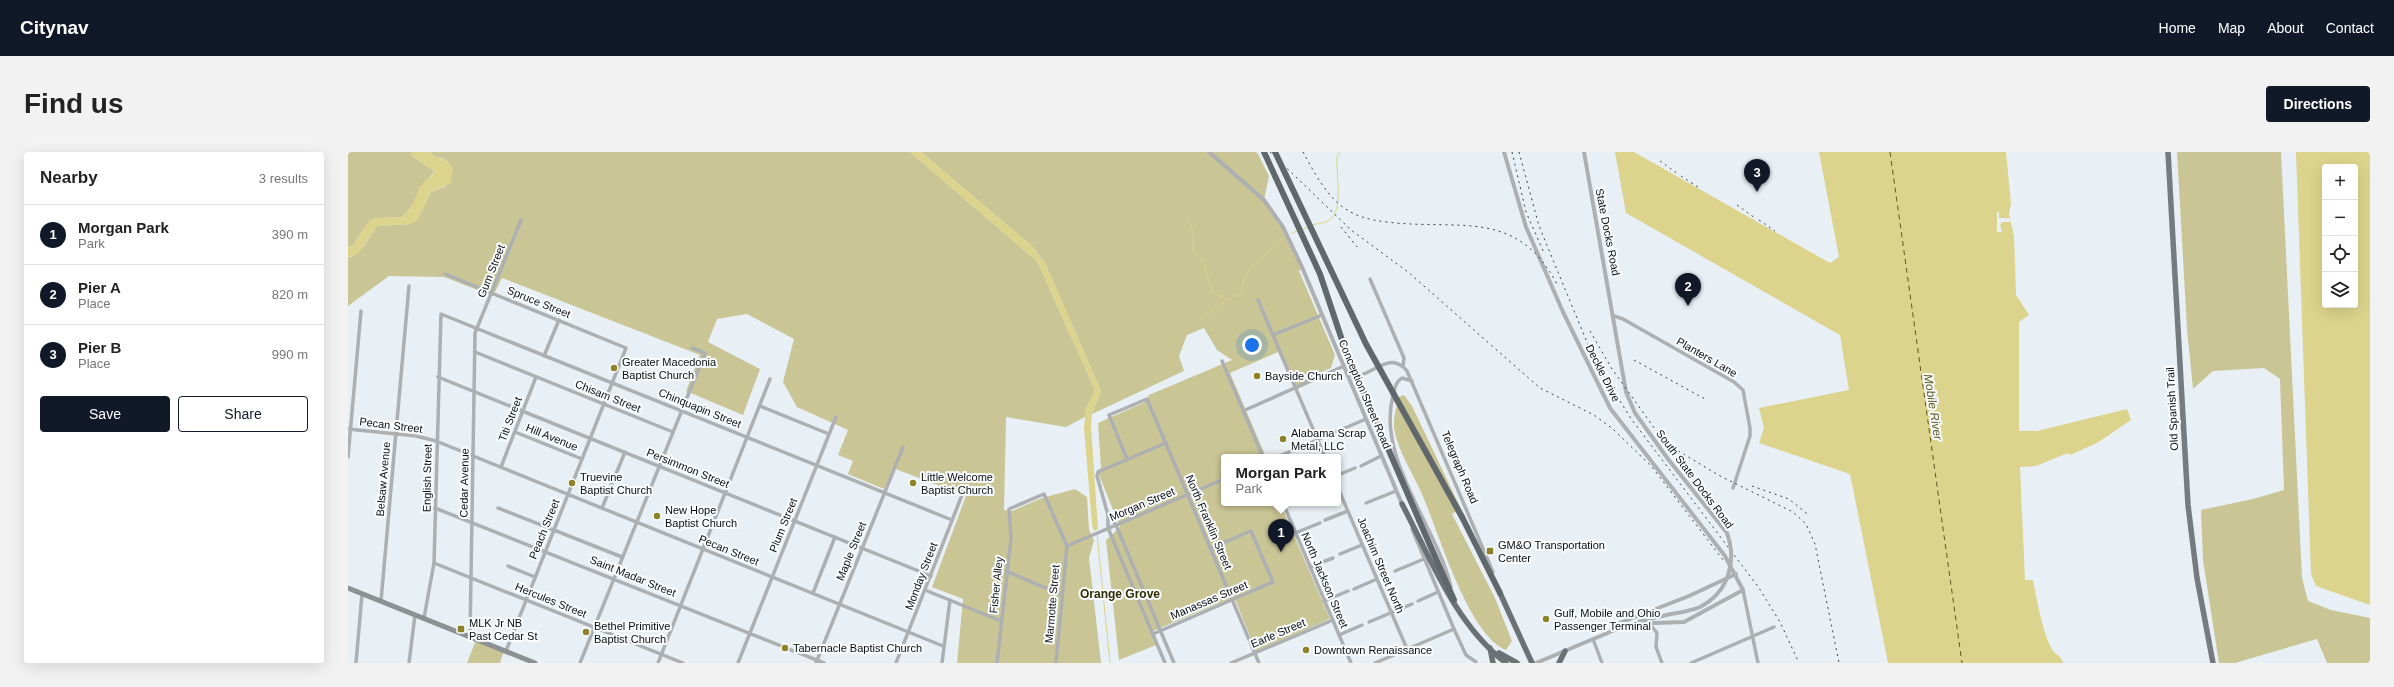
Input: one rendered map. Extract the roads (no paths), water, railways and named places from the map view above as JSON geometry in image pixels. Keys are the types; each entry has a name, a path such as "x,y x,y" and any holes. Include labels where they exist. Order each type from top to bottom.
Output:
{"highway":[{"path":"1264,152 1320,274 1346,349 1454,600"},
{"path":"1275,152 1366,344 1462,517 1500,593"},
{"path":"1402,504 1439,578 1470,627 1506,663"},
{"name":"Telegraph Road","path":"1500,593 1532,663"},
{"path":"1490,648 1493,663"},
{"path":"1490,648 1517,663"},
{"path":"1558,663 1565,651"}],"main road":[{"name":"Old Spanish Trail","path":"2168,152 2188,500 2197,578 2212,663"},
{"path":"348,588 535,663"}],"street":[{"name":"Conception Street Road","path":"1209,152 1264,200 1284,227 1344,366 1454,630 1466,655 1476,662"},
{"name":"Deckle Drive","path":"1504,152 1527,229 1563,312 1610,408 1705,530 1736,574 1743,590"},
{"name":"State Docks Road","path":"1584,152 1614,316"},
{"name":"Gum Street","path":"477,328 521,220"},
{"name":"Spruce Street","path":"445,274 626,348"},
{"name":"Telegraph Road","path":"1370,279 1404,358 1402,366 1413,382 1486,554 1500,593"},
{"name":"Belsaw Avenue","path":"382,601 409,286"},
{"path":"1258,300 1324,454"},
{"path":"348,457 349,429 361,311"},
{"name":"Chinquapin Street","path":"441,314 952,520"},
{"name":"English Street","path":"424,618 434,563 436,441 441,314"},
{"path":"1273,335 1322,315"},
{"name":"South State Docks Road","path":"1614,316 1626,392 1635,413 1668,459 1726,533 1730,543 1732,564 1722,589 1706,604 1699,608 1628,624"},
{"name":"Planters Lane","path":"1614,316 1623,319 1734,382 1742,390 1750,428 1750,436 1733,488"},
{"path":"544,356 559,320"},
{"name":"Cedar Avenue","path":"470,637 477,328"},
{"name":"Peach Street","path":"506,651 626,348"},
{"path":"580,663 705,353 692,348"},
{"name":"Chisam Street","path":"476,352 672,432"},
{"path":"1222,361 1262,454"},
{"path":"1346,372 1353,376 1362,374 1389,362 1397,362 1402,366"},
{"path":"1244,411 1344,366"},
{"path":"1356,395 1356,382 1362,374"},
{"name":"Persimmon Street","path":"438,376 931,576"},
{"name":"Titi Street","path":"501,466 536,377"},
{"path":"1413,382 1404,378 1396,384 1389,414 1391,434 1398,461 1449,578 1454,600"},
{"path":"658,663 749,437 770,379"},
{"name":"North Franklin Street","path":"1127,459 1108,415 1147,399 1259,663"},
{"path":"760,406 829,434"},
{"name":"Plum Street","path":"738,663 836,417"},
{"path":"1284,454 1366,419"},
{"name":"Pecan Street","path":"349,429 396,433 436,441 501,466 704,550 813,592 943,646"},
{"name":"Hill Avenue","path":"515,432 582,459"},
{"path":"1165,663 1108,528 1108,515 1098,472 1166,443"},
{"name":"Maple Street","path":"817,662 903,447"},
{"path":"602,508 625,452"},
{"path":"1361,466 1381,456"},
{"path":"1341,474 1355,468"},
{"name":"Morgan Street","path":"1067,546 1221,480"},
{"path":"1366,503 1396,491"},
{"name":"Fisher Alley","path":"997,663 1006,571 1011,538 1009,509 1044,494 1067,546"},
{"name":"Monday Street","path":"896,663 962,495"},
{"name":"Joachim Street North","path":"1341,495 1407,649"},
{"name":"North Jackson Street","path":"1284,506 1351,663"},
{"name":"Saint Madar Street","path":"435,508 682,605 817,662 824,663"},
{"path":"498,508 622,557"},
{"path":"1325,520 1348,511"},
{"path":"1108,515 1116,525 1174,663"},
{"path":"1295,533 1320,523"},
{"name":"Manassas Street","path":"1153,634 1273,582 1251,531 1211,548"},
{"path":"813,592 834,537"},
{"path":"1340,554 1362,545"},
{"name":"Marmotte Street","path":"1056,663 1067,546"},
{"path":"1310,567 1333,558"},
{"path":"1395,571 1424,559"},
{"name":"Hercules Street","path":"434,563 683,663"},
{"path":"508,566 535,577"},
{"path":"1006,571 1062,595"},
{"path":"1611,631 1617,624 1689,596 1736,574"},
{"path":"1354,589 1377,579"},
{"path":"925,590 1001,621"},
{"path":"1536,663 1628,624 1690,621 1743,590 1758,663"},
{"path":"1324,601 1348,591"},
{"path":"1418,601 1438,592"},
{"path":"356,663 362,594"},
{"path":"942,663 950,600"},
{"path":"1369,622 1412,604"},
{"path":"409,663 415,615"},
{"name":"Earle Street","path":"1231,663 1332,620"},
{"path":"1650,624 1657,633 1656,647 1662,663"},
{"path":"1339,636 1362,625"},
{"path":"1691,663 1774,627"},
{"path":"1375,663 1383,662 1407,649 1454,630"},
{"path":"1593,639 1602,663"}],"water":[{"path":"411,152 430,152 435,157 446,160 453,170 451,183 431,192 417,221 410,224 377,226 358,254 348,257 348,247 353,246 367,223 375,219 402,217 412,206 421,185 435,171 414,158"},
{"path":"910,152 921,152 1033,247 1045,263 1101,391 1092,414 1091,426 1098,529 1094,531 1092,524 1084,428 1086,409 1095,390 1037,261"},
{"name":"Mobile River","path":"1615,152 1634,152 1830,263 1839,257 1819,152 2006,152 2011,203 2009,214 2014,236 2016,295 2029,315 2019,322 2019,431 2037,431 2127,409 2131,420 2097,443 2070,455 2068,453 2036,466 2020,467 2025,580 2033,580 2047,638 2050,646 2060,657 2063,663 1888,663 1850,474 1759,443 1764,428 1759,408 1849,390 1840,335 1626,213"},
{"path":"2296,152 2370,152 2370,605 2316,586 2311,574"}],"waterway":[{"path":"1313,225 1325,222 1331,219 1335,214 1338,199 1337,157 1340,152"},
{"path":"1189,220 1194,235 1193,251 1203,261 1213,293 1227,299"},
{"path":"1302,230 1308,227"},
{"path":"1292,233 1297,231"},
{"path":"1200,318 1242,292 1243,283 1252,268 1284,237"},
{"path":"1097,534 1110,663"}],"railway":[{"path":"1270,152 1351,230 1408,272 1540,388 1594,415 1613,429 1652,467 1723,560"},
{"path":"1303,152 1319,180 1328,192 1339,204 1350,212 1368,219 1380,221 1413,224 1461,225 1504,233 1523,243 1541,260 1557,284"},
{"path":"1512,152 1526,212 1544,253"},
{"path":"1519,152 1539,226 1589,347 1604,376 1632,420 1759,588 1780,622 1799,663"},
{"path":"1660,161 1678,174"},
{"path":"1681,176 1698,187"},
{"path":"1737,205 1755,218"},
{"path":"1759,220 1775,231"},
{"path":"1341,227 1357,247"},
{"path":"1590,331 1612,369 1660,436 1670,446 1720,476 1793,512 1806,524 1815,544 1839,663"},
{"path":"1634,360 1705,399"},
{"path":"1752,486 1789,499 1810,516"}],"place":[{"name":"Pier B","path":"1757,192"},
{"name":"Pier A","path":"1688,306"},
{"name":"Greater Macedonia Baptist Church","path":"614,368"},
{"name":"Bayside Church","path":"1257,376"},
{"name":"Alabama Scrap Metal, LLC","path":"1283,439"},
{"name":"Truevine Baptist Church","path":"572,483"},
{"name":"Little Welcome Baptist Church","path":"913,483"},
{"name":"New Hope Baptist Church","path":"657,516"},
{"name":"GM&O Transportation Center","path":"1490,551"},
{"name":"Morgan Park","path":"1281,552"},
{"name":"Gulf, Mobile and Ohio Passenger Terminal","path":"1546,619"},
{"name":"MLK Jr NB Past Cedar St","path":"461,629"},
{"name":"Bethel Primitive Baptist Church","path":"586,632"},
{"name":"Tabernacle Baptist Church","path":"785,648"},
{"name":"Downtown Renaissance","path":"1306,650"}],"district":[{"name":"Orange Grove","path":"1120,594"}]}
